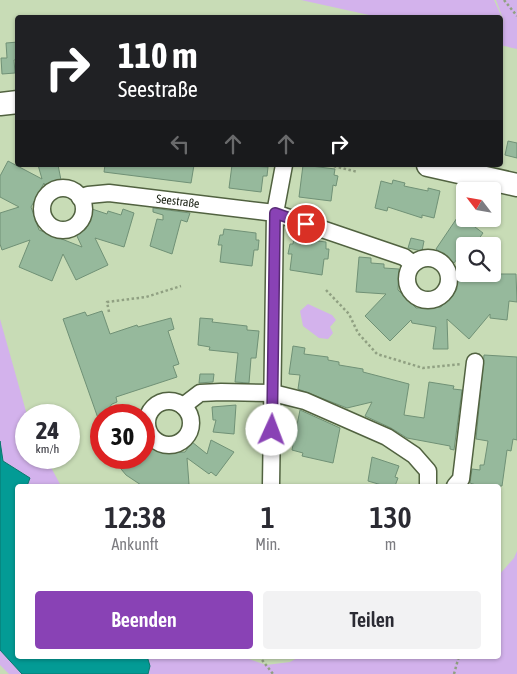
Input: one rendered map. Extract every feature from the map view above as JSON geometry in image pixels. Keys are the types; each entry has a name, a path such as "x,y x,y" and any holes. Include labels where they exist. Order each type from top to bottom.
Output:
{"main road":[{"path":"0,104 15,102"},
{"path":"436,167 517,186"}],"street":[{"path":"271,484 274,393 275,213 284,167"},
{"name":"Seestraße","path":"80,198 88,195 109,193 275,213 404,257 413,264"},
{"path":"457,484 461,479 476,362"},
{"path":"183,406 200,393 274,393 305,401 387,437 414,455 428,470 429,484"}],"path":[{"path":"504,0 517,16"},
{"path":"337,167 358,172"},
{"path":"109,312 107,302 120,299 146,298 181,286"},
{"path":"326,290 350,314 358,333 377,354 423,368 476,362"},
{"path":"261,659 273,674"},
{"path":"454,674 458,659"}],"shaded area":[{"path":"301,0 494,0 501,15 369,15"},
{"path":"496,0 517,0 517,49 503,46 503,20 505,24"},
{"path":"308,304 332,315 336,320 330,327 333,333 328,339 319,338 303,326 300,311"},
{"path":"0,319 24,404 15,404 15,469 3,461 0,441"},
{"path":"16,469 52,469 60,484 28,484 30,478"},
{"path":"517,551 517,674 148,674 150,666 148,659 249,659 266,665 290,662 296,659 501,659 501,573 514,558"},
{"path":"0,650 22,674 9,674 0,665"}],"water":[{"path":"0,441 3,461 30,478 28,484 15,484 15,659 148,659 150,666 148,674 22,674 0,650"}],"building":[{"path":"15,42 15,73 2,74 1,58 7,58 6,43"},
{"path":"508,141 517,143 517,158 505,155"},
{"path":"8,161 15,165 15,167 19,167 42,179 39,167 58,167 61,180 44,185 44,183 31,207 39,230 82,247 76,234 86,229 92,209 107,214 108,211 121,215 123,209 134,213 124,247 95,238 108,265 76,280 63,254 52,281 19,267 30,240 2,250 0,244 0,213 19,207 0,197 0,176"},
{"path":"105,167 194,167 191,183 104,172"},
{"path":"232,167 268,167 267,176 263,176 261,192 229,188"},
{"path":"303,167 335,169 334,175 338,176 336,186 333,185 331,201 299,197"},
{"path":"393,180 405,183 404,186 428,191 428,188 440,191 434,218 422,215 422,218 388,207 387,211 375,208 381,181 392,184"},
{"path":"153,208 190,213 187,222 181,220 172,254 150,246 157,219 163,220 163,215 153,212"},
{"path":"456,219 456,228 476,228 483,233 480,237 456,237 456,260 454,263 436,249"},
{"path":"224,229 256,233 256,240 259,240 258,250 254,250 252,266 220,262 222,245 218,245 220,235 223,235"},
{"path":"294,238 326,242 326,249 329,249 328,259 324,259 322,275 290,270 292,254 288,254 290,244 293,244"},
{"path":"411,238 424,241 422,251 408,248"},
{"path":"359,257 371,258 371,263 384,264 384,268 399,269 398,290 416,308 441,307 457,289 457,282 501,282 501,274 516,274 517,302 509,301 507,320 490,318 490,314 469,339 447,319 448,349 433,349 436,327 412,323 411,320 390,341 365,316 386,294 356,292"},
{"path":"102,311 110,334 137,325 138,327 171,318 174,329 168,331 179,364 173,366 177,377 116,397 117,402 112,404 93,404 63,319 85,312 87,316"},
{"path":"200,318 213,319 212,322 247,326 247,330 259,331 256,358 251,358 249,383 235,382 238,353 209,350 210,347 198,345"},
{"path":"293,346 305,348 304,354 328,357 328,360 339,362 339,365 363,369 363,372 409,384 404,415 424,418 429,382 454,386 453,389 462,390 454,450 450,449 450,446 407,438 365,416 372,402 347,408 298,389 300,375 289,374"},
{"path":"484,355 517,357 517,440 513,439 511,451 507,450 502,486 501,484 470,483 472,469 480,470 480,465 484,465 488,441 476,439"},
{"path":"200,374 214,374 213,382 199,383"},
{"path":"236,405 234,434 213,432 216,420 213,420 212,407"},
{"path":"300,410 340,428 333,463 302,456 303,453 292,450"},
{"path":"211,440 234,452 216,476 211,472 209,474 187,458 189,484 140,484 126,475 121,469 155,469 155,449 163,453 185,452 192,442 207,454"},
{"path":"372,457 399,466 395,477 398,478 396,484 378,484 368,481"}],"route":[{"path":"272,430 275,213 306,224"}]}
